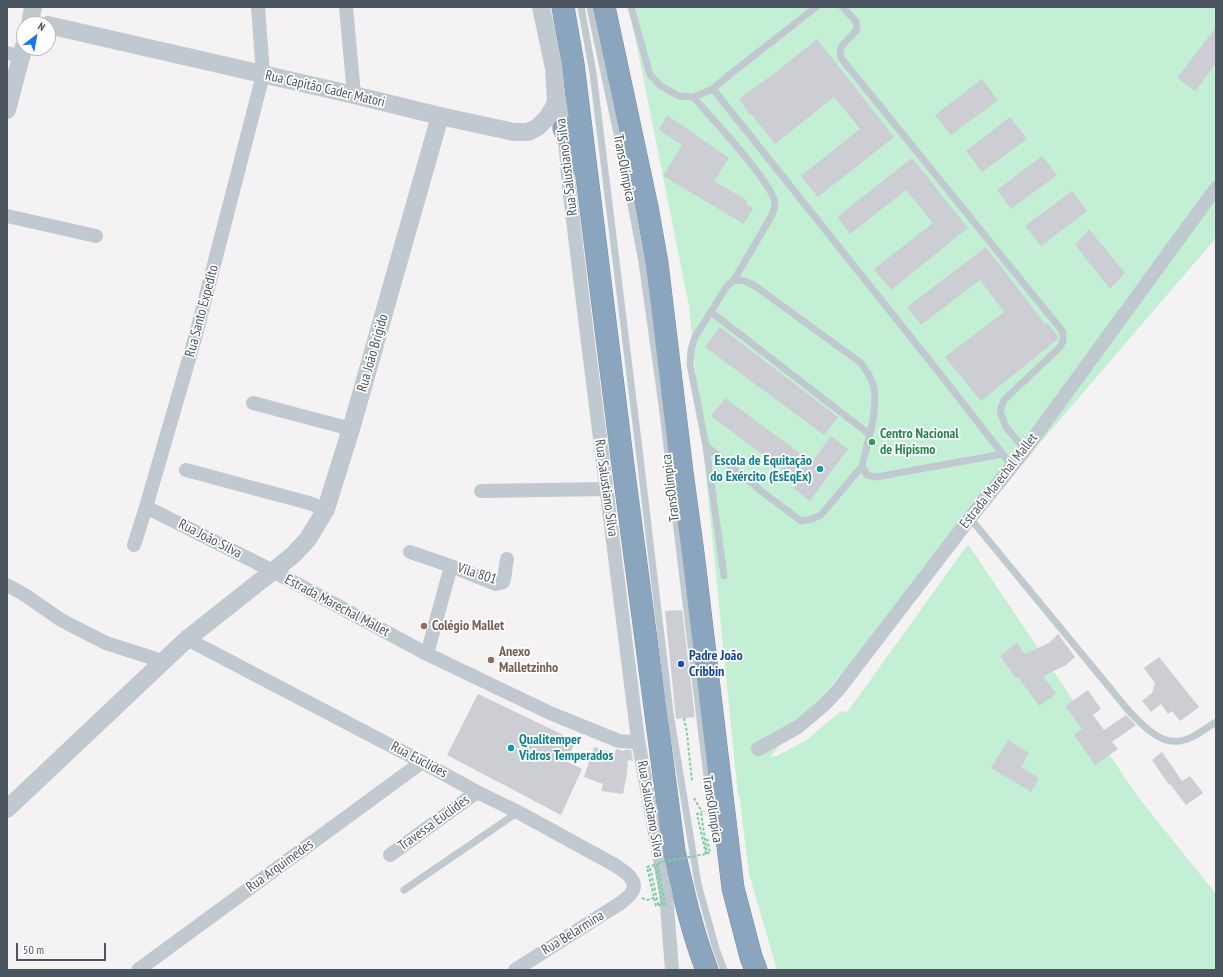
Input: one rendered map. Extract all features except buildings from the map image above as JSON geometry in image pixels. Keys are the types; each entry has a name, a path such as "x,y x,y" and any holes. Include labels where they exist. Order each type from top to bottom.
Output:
{"highway":[{"path":"563,7 573,64 622,458 674,851 687,906 700,952 707,970"},
{"name":"TransOlímpica","path":"604,7 629,158 647,207 657,263 733,888 751,957 756,970"},
{"path":"564,128 570,140 585,225 611,413 622,458"}],"street":[{"name":"Rua Santo Expedito","path":"134,545 195,338 263,75 258,7"},
{"path":"346,7 354,95"},
{"name":"Rua Salustiano Silva","path":"541,7 554,68 564,128 570,194 638,740 666,893 672,970"},
{"name":"Rua Capitão Cader Matori","path":"56,27 514,132 528,132 538,127 547,118 554,107 556,100 554,68"},
{"path":"7,110 16,56"},
{"name":"Rua João Brígido","path":"273,571 293,555 308,539 326,509 351,429 440,116"},
{"name":"Estrada Marechal Mallet","path":"758,749 804,722 824,705 839,689 970,518 1025,450 1216,188"},
{"path":"7,216 96,236"},
{"path":"253,403 351,429"},
{"path":"186,470 309,503 326,509"},
{"path":"481,492 606,489"},
{"name":"Rua João Silva","path":"146,507 273,571"},
{"name":"Vila 801","path":"410,552 496,584 503,582 507,559"},
{"name":"Vila 801","path":"427,654 451,566"},
{"name":"Estrada Marechal Mallet","path":"7,809 162,661 187,639 273,571 427,654 550,714 619,741 634,742 638,740"},
{"path":"7,585 61,620 106,643 162,661"},
{"name":"Rua Euclides","path":"187,639 477,792 518,812 613,864 632,879 634,886 630,895"},
{"name":"Rua Arquimedes","path":"138,970 422,762"},
{"name":"Travessa Euclides","path":"390,855 477,792"},
{"name":"Rua Belarmina","path":"515,970 622,902 630,895"}],"lane":[{"name":"TransOlímpica","path":"581,7 593,74 607,183 670,713 698,884 716,949 724,970"},
{"name":"TransOlímpica","path":"590,7 629,158 662,405 708,793 717,841"},
{"path":"631,7 650,75 661,86 679,96 693,96 713,89 816,7"},
{"path":"842,7 858,25 855,33 841,47 841,58 1064,332 1063,341 1060,347 1004,400 1000,411 1006,427 1025,450"},
{"path":"713,89 1012,466"},
{"path":"693,96 753,166 769,189 775,203 772,216 734,280 727,286 695,337 691,350 690,364 706,446 724,576"},
{"path":"706,446 801,521 812,519 821,515 862,466 874,413 876,396 872,380 861,363 755,286 745,281 734,280"},
{"path":"711,312 870,434"},
{"path":"862,466 868,475 876,477 1003,454"},
{"path":"970,518 1128,710 1143,726 1157,737 1174,742 1191,738 1216,722"},
{"path":"404,890 518,812"},
{"path":"725,887 727,895"}],"path":[{"path":"684,718 692,783"},
{"path":"650,868 658,904 662,903 655,865 647,867 656,906 665,904 657,863 706,854 697,814 701,813 707,853 710,853 703,812 694,798 694,795"},
{"path":"630,895 647,900 659,897 666,893"}],"green space":[{"name":"Centro Nacional de Hipismo","path":"629,7 1216,7 1216,238 770,757 777,756 808,739 840,712 848,711 968,544 1138,797 1216,894 1216,970 777,970 749,874 739,794 738,795 689,306"}],"place":[{"name":"Centro Nacional de Hipismo","path":"872,442"},
{"name":"Escola de Equitação do Exército (EsEqEx)","path":"820,469"},
{"name":"Colégio Mallet","path":"424,626"},
{"name":"Anexo Malletzinho","path":"491,660"},
{"name":"Padre João Cribbin","path":"681,664"},
{"name":"Qualitemper Vidros Temperados","path":"511,748"}]}
